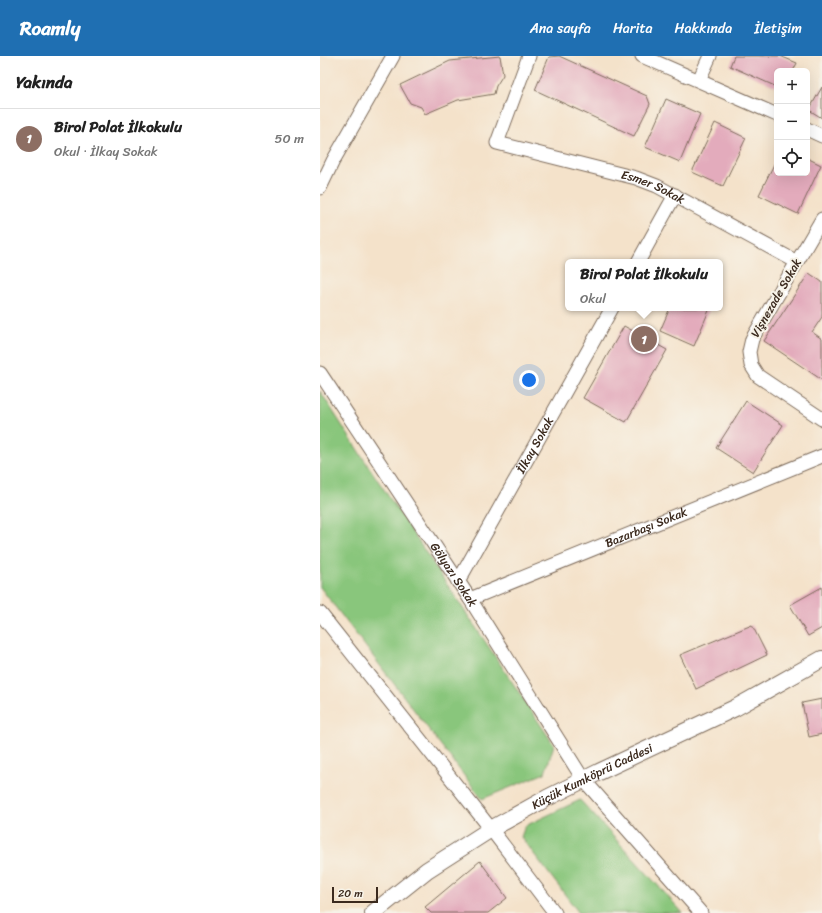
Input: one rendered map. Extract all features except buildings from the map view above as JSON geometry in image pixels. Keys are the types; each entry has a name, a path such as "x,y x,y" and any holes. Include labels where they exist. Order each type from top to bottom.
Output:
{"street":[{"path":"320,188 333,161 394,56"},
{"name":"Esmer Sokak","path":"529,56 496,143 636,178 657,186 797,262"},
{"path":"642,56 774,114"},
{"path":"699,80 710,56"},
{"path":"810,130 822,136"},
{"path":"640,259 675,195"},
{"name":"Vişnezade Sokak","path":"822,219 752,339 749,352 751,365 758,376 822,419"},
{"name":"İlkay Sokak","path":"458,582 610,311"},
{"name":"Gölyazı Sokak","path":"320,373 470,599 584,779 700,913"},
{"name":"Bazarbaşı Sokak","path":"470,599 822,456"},
{"path":"320,613 491,829 555,913"},
{"name":"Küçük Kumköprü Caddesi","path":"373,913 427,870 491,829 584,779 735,708 822,659"}],"green space":[{"path":"320,391 554,745 545,773 482,799 320,587"},
{"path":"580,800 683,913 579,913 521,837 525,826"}],"place":[{"name":"Birol Polat İlkokulu","path":"644,339"}]}
